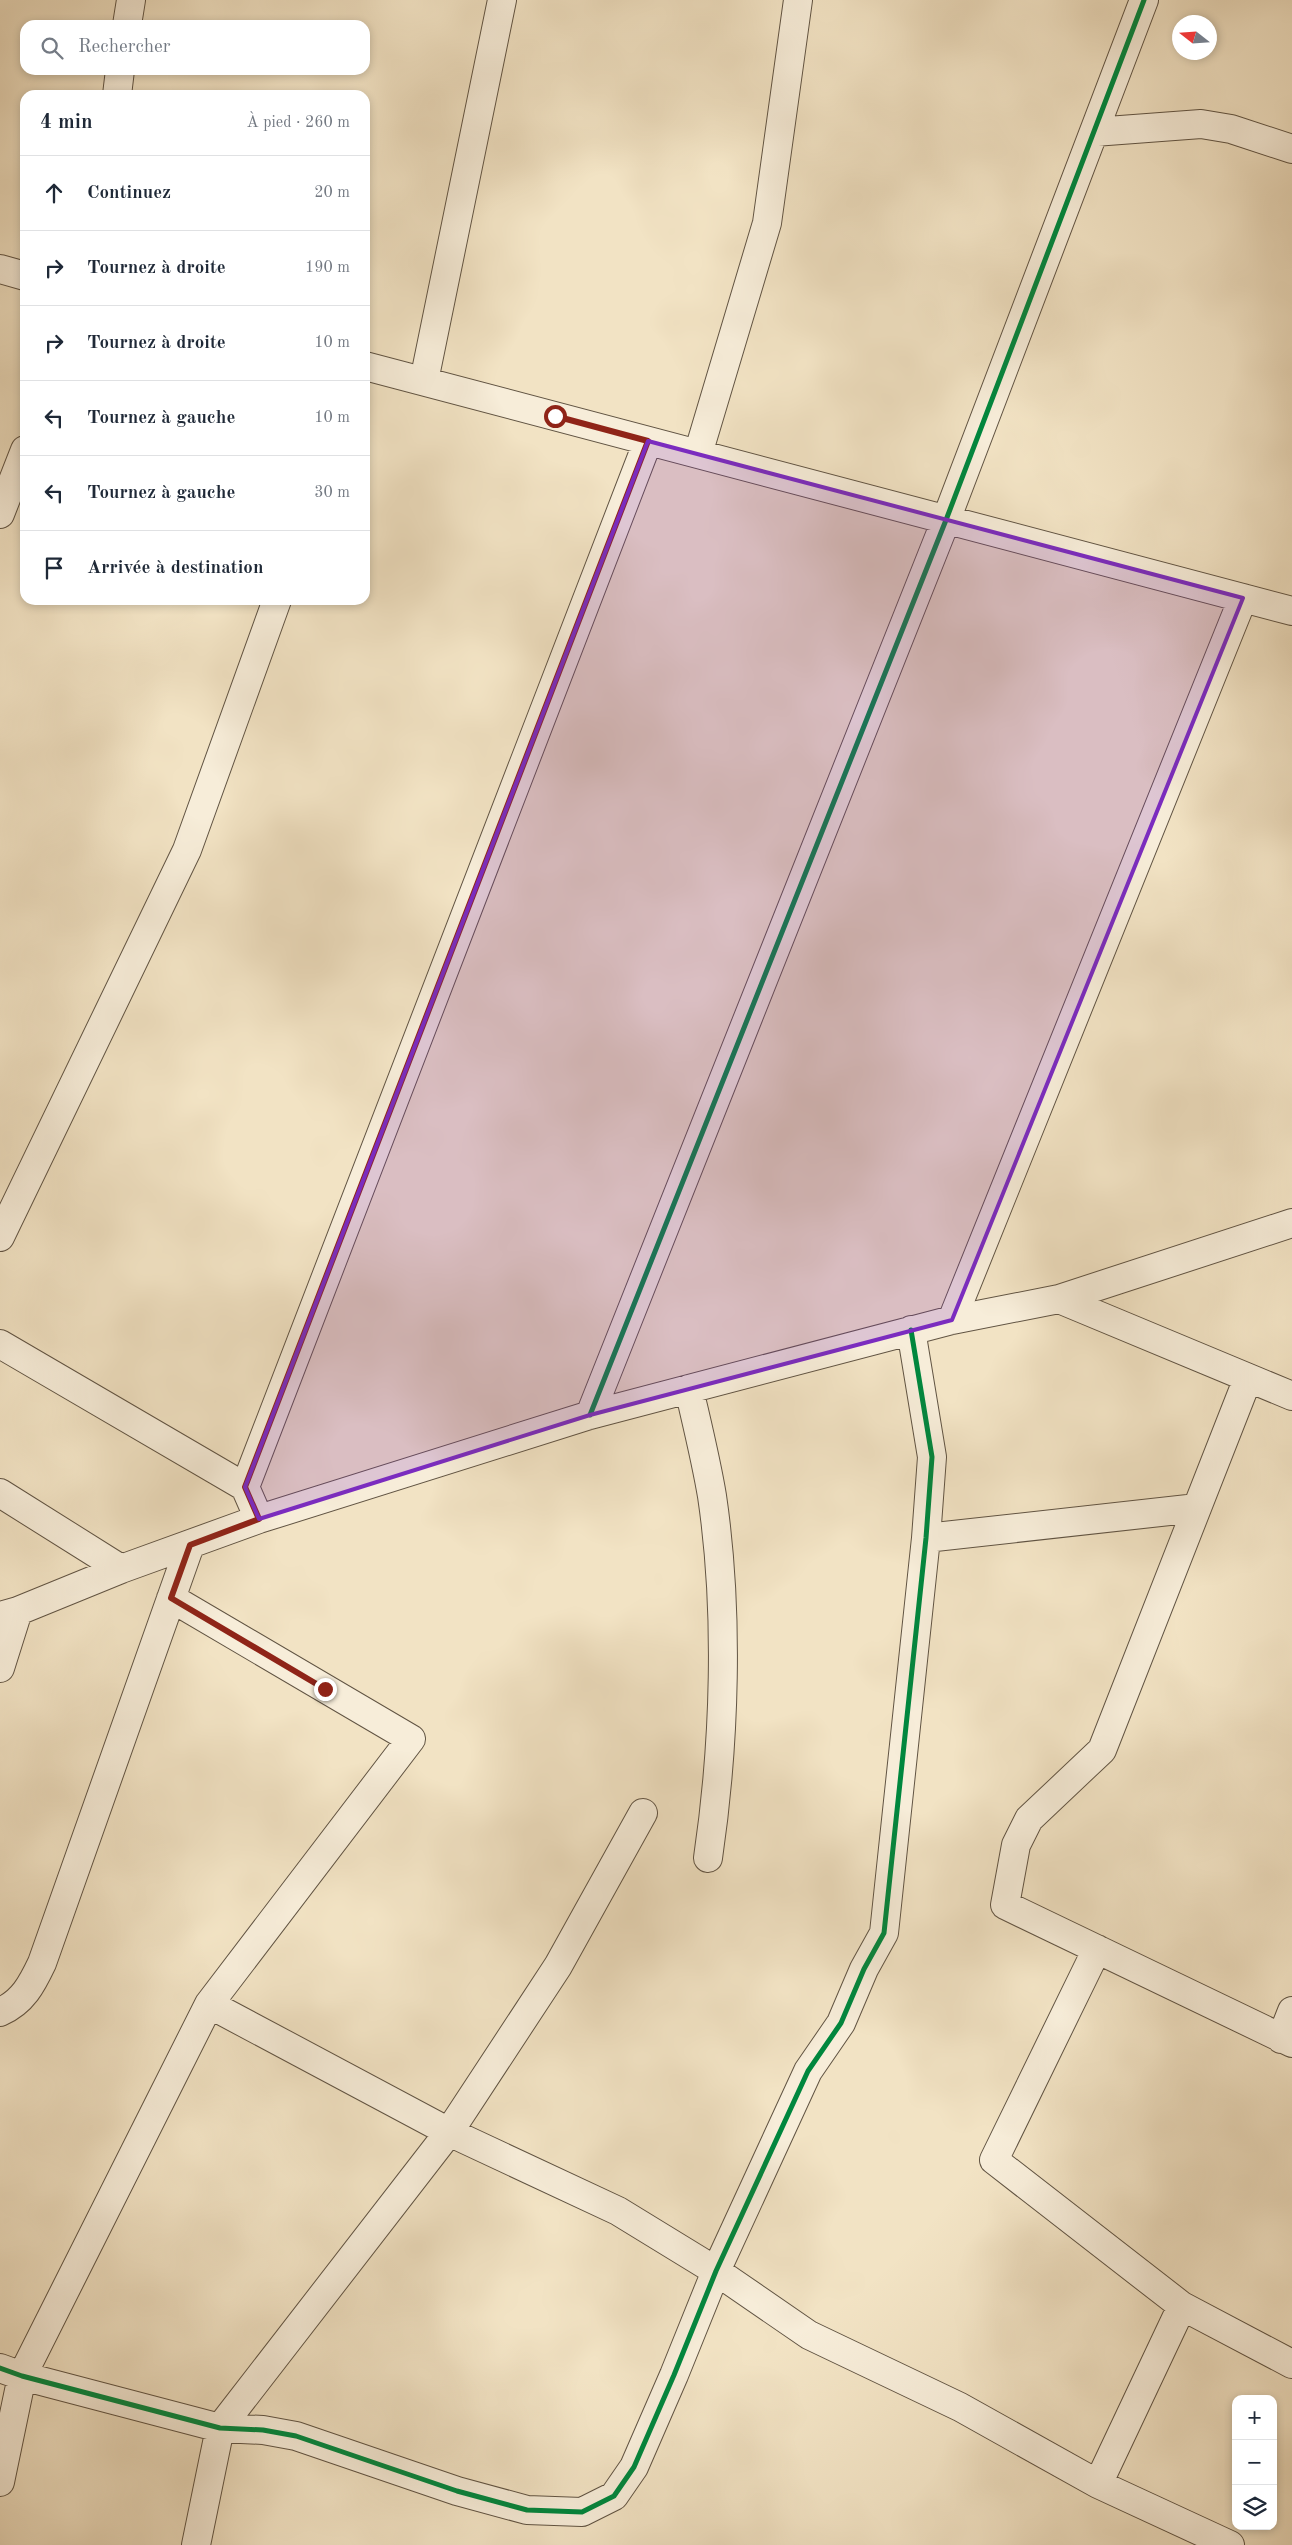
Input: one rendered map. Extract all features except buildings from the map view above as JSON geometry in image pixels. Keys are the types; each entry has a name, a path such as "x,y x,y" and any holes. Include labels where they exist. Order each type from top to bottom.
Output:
{"street":[{"path":"128,20 131,0"},
{"path":"424,381 502,0"},
{"path":"698,454 767,223 798,0"},
{"path":"590,1415 946,520 1144,0"},
{"path":"117,90 119,75"},
{"path":"1094,132 1202,124 1231,129 1292,148"},
{"path":"0,269 20,275"},
{"path":"370,367 1292,611"},
{"path":"245,1487 648,441"},
{"path":"0,514 20,463"},
{"path":"952,1320 1244,598"},
{"path":"0,1237 187,850 275,605"},
{"path":"0,1668 9,1614 121,1569 259,1519 590,1415 911,1330 1059,1299 1292,1223"},
{"path":"1059,1299 1292,1396"},
{"path":"11,2372 220,2428 262,2430 296,2436 457,2492 527,2510 582,2512 614,2496 634,2467 716,2271 808,2070 841,2023 864,1969 884,1933 926,1538 932,1457 911,1330"},
{"path":"0,1344 245,1487 259,1519"},
{"path":"1248,1378 1102,1750 1030,1819 1016,1845 1005,1905 1287,2041 1292,2011"},
{"path":"689,1389 712,1496 723,1617 718,1793 708,1858"},
{"path":"0,1493 121,1569"},
{"path":"926,1538 1197,1508"},
{"path":"0,2012 9,2008 27,1993 42,1963 190,1545"},
{"path":"0,2482 11,2372 209,2004 411,1739 171,1598"},
{"path":"196,2545 220,2428 449,2132 558,1966 643,1813"},
{"path":"1097,1949 994,2160 1182,2306 1292,2364"},
{"path":"209,2004 449,2132 618,2211 716,2271 809,2335 960,2406 1098,2484 1230,2545"},
{"path":"1098,2484 1182,2306"}],"highlighted area":[{"path":"648,441 1243,598 952,1320 590,1415 259,1519 245,1487"}],"cycle path":[{"path":"590,1415 946,520 1144,0"},
{"path":"0,2368 22,2376 220,2428 263,2430 296,2436 457,2491 527,2510 582,2512 614,2496 634,2467 716,2271 808,2071 841,2023 864,1969 884,1933 926,1538 932,1457 911,1330"}],"route":[{"path":"325,1689 171,1598 190,1545 259,1519 245,1487 648,441 555,416"}]}
